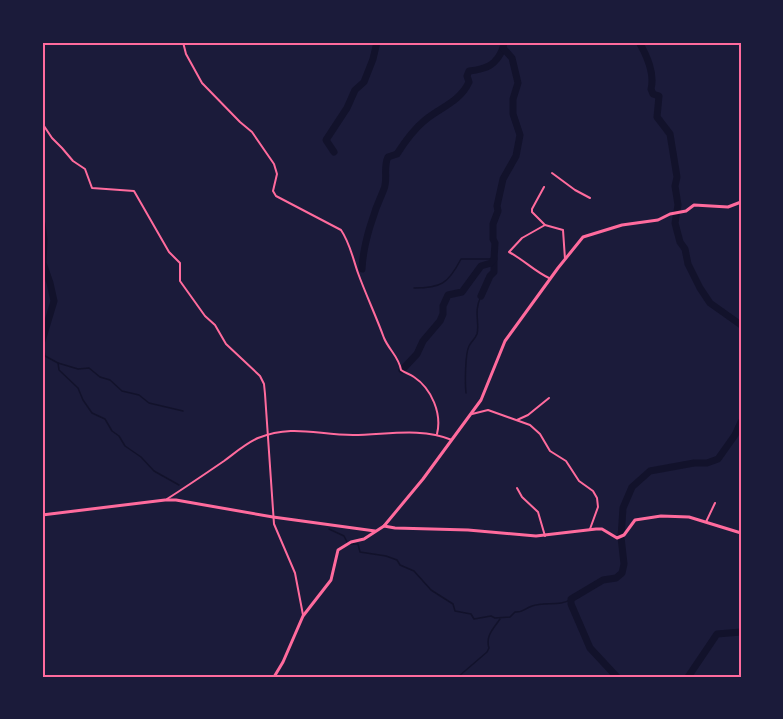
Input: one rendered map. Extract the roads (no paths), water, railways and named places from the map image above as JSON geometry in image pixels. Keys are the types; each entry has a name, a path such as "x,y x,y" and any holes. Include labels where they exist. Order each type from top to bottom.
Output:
{"street":[{"path":"183,42 186,54 202,83 252,132 274,164 277,170 273,191 276,196 341,230 380,322 385,340 400,362 401,370 416,378 431,394 439,421 437,434"},
{"path":"42,123 73,161 85,169 92,188 131,189 139,197 169,252 180,263 180,281 226,344 260,376 265,394 274,527 297,580 303,616"},
{"path":"552,173 590,198"},
{"path":"544,187 532,209 535,217 544,225 563,230 565,259"},
{"path":"274,677 303,616 331,580 338,550 384,526 417,488 483,396 505,340 583,237 589,233 622,225 658,220 670,214 686,211 694,205 728,207 741,202"},
{"path":"544,225 522,238 509,252 519,256 537,273 550,279"},
{"path":"517,420 528,415 549,398"},
{"path":"472,414 488,410 530,425 540,434 550,451 566,461 579,481 593,491 597,498 598,507 590,529"},
{"path":"165,500 247,444 267,435 297,429 336,434 380,432 437,434 452,440"},
{"path":"517,488 522,497 538,512 545,536"},
{"path":"42,515 165,500 377,531"},
{"path":"706,522 715,503"},
{"path":"384,526 523,536 545,536 602,529 617,538 624,535 632,523 640,519 662,516 688,517 741,533"}],"waterway":[{"path":"334,152 326,140 347,108 355,90 364,82 377,42"},
{"path":"402,370 417,354 423,341 440,321 448,295 462,292 481,266 491,263 494,259 493,224 498,211 503,179 516,156 520,135 513,114 513,99 518,83 512,58 503,48 504,42"},
{"path":"639,42 651,71 651,89 653,94 659,96 657,117 670,134 677,177 675,186 678,205 675,223 680,242 685,249 688,264 710,303 741,325"},
{"path":"362,269 364,249 385,185 388,157 397,154 412,132 424,121 460,95 469,82 467,76 469,71 490,66 503,48"},
{"path":"42,224 43,263 54,301 42,341"},
{"path":"414,288 431,287 443,283 461,259 494,259"},
{"path":"481,296 494,272 494,259"},
{"path":"466,393 467,355 478,330 477,307 481,296"},
{"path":"42,343 45,356 58,363 59,370 78,388 92,413 105,419 125,446 141,457 154,471 179,485"},
{"path":"58,363 78,369 89,368 100,377 110,380 122,391 139,395 149,403 183,411"},
{"path":"617,677 590,648 571,604 571,599 603,580 616,578 622,573 624,564 621,537 623,508 632,487 650,471 694,463 707,463 718,459 741,422"},
{"path":"329,529 344,536 347,542"},
{"path":"351,544 358,544 360,552 397,560 400,565 414,571 431,590 453,604 455,611 471,614 474,619 491,616 510,617 515,612 530,607 562,603 571,599"},
{"path":"458,677 487,652 489,636 500,619"},
{"path":"688,677 717,634 741,632"}]}
